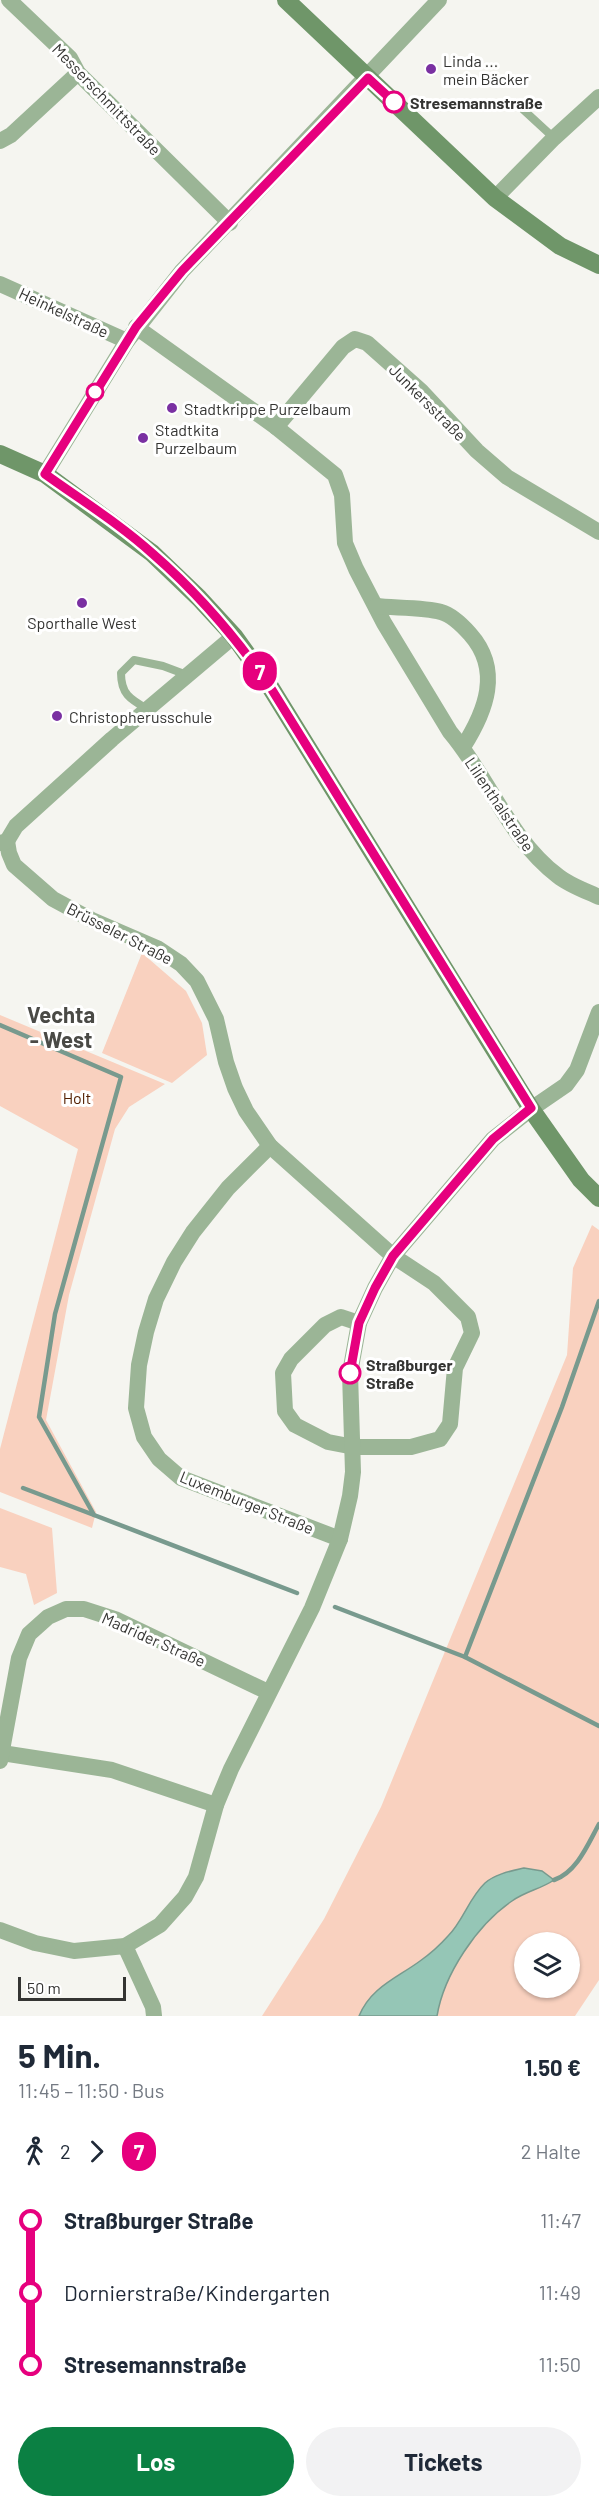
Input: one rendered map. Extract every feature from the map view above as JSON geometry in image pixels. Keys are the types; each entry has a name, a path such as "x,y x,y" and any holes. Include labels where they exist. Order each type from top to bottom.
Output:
{"street":[{"name":"Messerschmittstraße","path":"9,0 70,58 78,73 230,223"},
{"path":"286,0 495,198 560,246 599,265"},
{"path":"45,474 131,334 182,271 368,78 439,0"},
{"path":"0,141 11,135 78,73"},
{"path":"495,198 554,138 599,97"},
{"name":"Heinkelstraße","path":"0,284 131,334"},
{"name":"Lilienthalstraße","path":"131,334 276,427 334,475 342,495 345,543 356,569 450,732 463,747 492,796 530,850 559,877 599,897"},
{"name":"Junkersstraße","path":"276,427 343,347 355,339 367,343 421,391 477,451 507,477 599,532"},
{"path":"0,454 45,474 152,553 200,598 234,636 269,685 531,1108 581,1180 599,1198"},
{"name":"Lilienthalstraße","path":"376,606 440,611 458,621 482,651 488,670 488,695 479,723 463,747"},
{"name":"Brüsseler Straße","path":"234,636 111,739 16,826 4,842 14,865 54,899 92,920 157,948 181,964 197,981 216,1019 225,1062 246,1111 270,1146 393,1256"},
{"path":"0,1930 35,1943 74,1951 125,1946 160,1925 185,1897 196,1878 216,1804 268,1692 312,1608 340,1539 350,1496 354,1447 350,1373 359,1323 375,1288 393,1256 493,1139 531,1108 566,1085 577,1070 599,1012"},
{"name":"Luxemburger Straße","path":"270,1146 228,1188 193,1232 174,1262 156,1299 146,1332 139,1365 136,1408 144,1437 159,1459 181,1478 340,1539"},
{"path":"359,1323 341,1317 325,1325 291,1359 283,1373 285,1411 295,1425 328,1442 354,1447 411,1447 440,1439 450,1424 455,1368 472,1333 468,1317 434,1283 393,1256"},
{"name":"Madrider Straße","path":"1,1757 19,1658 29,1634 48,1617 66,1609 84,1609 115,1619 268,1692"},
{"path":"1,1757 112,1770 216,1804"},
{"path":"125,1946 153,2007 154,2016"}],"lane":[{"path":"516,103 554,138"},
{"path":"148,709 126,696 121,685 121,673 134,660 163,666 187,675"}],"green space":[{"path":"142,953 186,991 202,1023 207,1055 172,1083 102,1053"},
{"name":"Holt","path":"0,1015 165,1084 129,1107 115,1129 69,1295 46,1420 96,1512 92,1528 0,1492 0,1449 78,1149 0,1106"},
{"path":"592,1225 599,1230 599,1980 575,2016 262,2016 324,1919 381,1807 567,1355 573,1268"},
{"path":"0,1508 52,1528 57,1593 34,1605 26,1574 0,1567"}],"shaded area":[{"path":"524,1868 542,1871 554,1880 512,1901 486,1923 455,1967 437,2016 359,2016 364,2006 378,1990 424,1958 445,1939 458,1924 485,1883 498,1875"}],"waterway":[{"path":"0,1025 121,1077 55,1314 39,1417 94,1515 297,1593"},
{"path":"465,1657 562,1407 599,1301"},
{"path":"23,1488 94,1515"},
{"path":"335,1607 465,1657 599,1726"},
{"path":"554,1880 569,1871 575,1864 599,1824"}],"bus line":[{"name":"7","path":"350,1373 359,1323 393,1256 493,1139 531,1108 269,685 234,636 200,598 152,553 120,527 45,474 136,327 182,271 368,78 394,102"}],"place":[{"name":"Linda ... mein Bäcker","path":"431,69"},
{"name":"Stresemannstraße","path":"394,102"},
{"name":"Stadtkrippe Purzelbaum","path":"172,408"},
{"name":"Stadtkita Purzelbaum","path":"143,438"},
{"name":"Sporthalle West","path":"82,603"},
{"name":"Christopherusschule","path":"57,716"},
{"name":"Straßburger Straße","path":"350,1373"}],"district":[{"name":"Vechta - West","path":"61,1026"}]}
